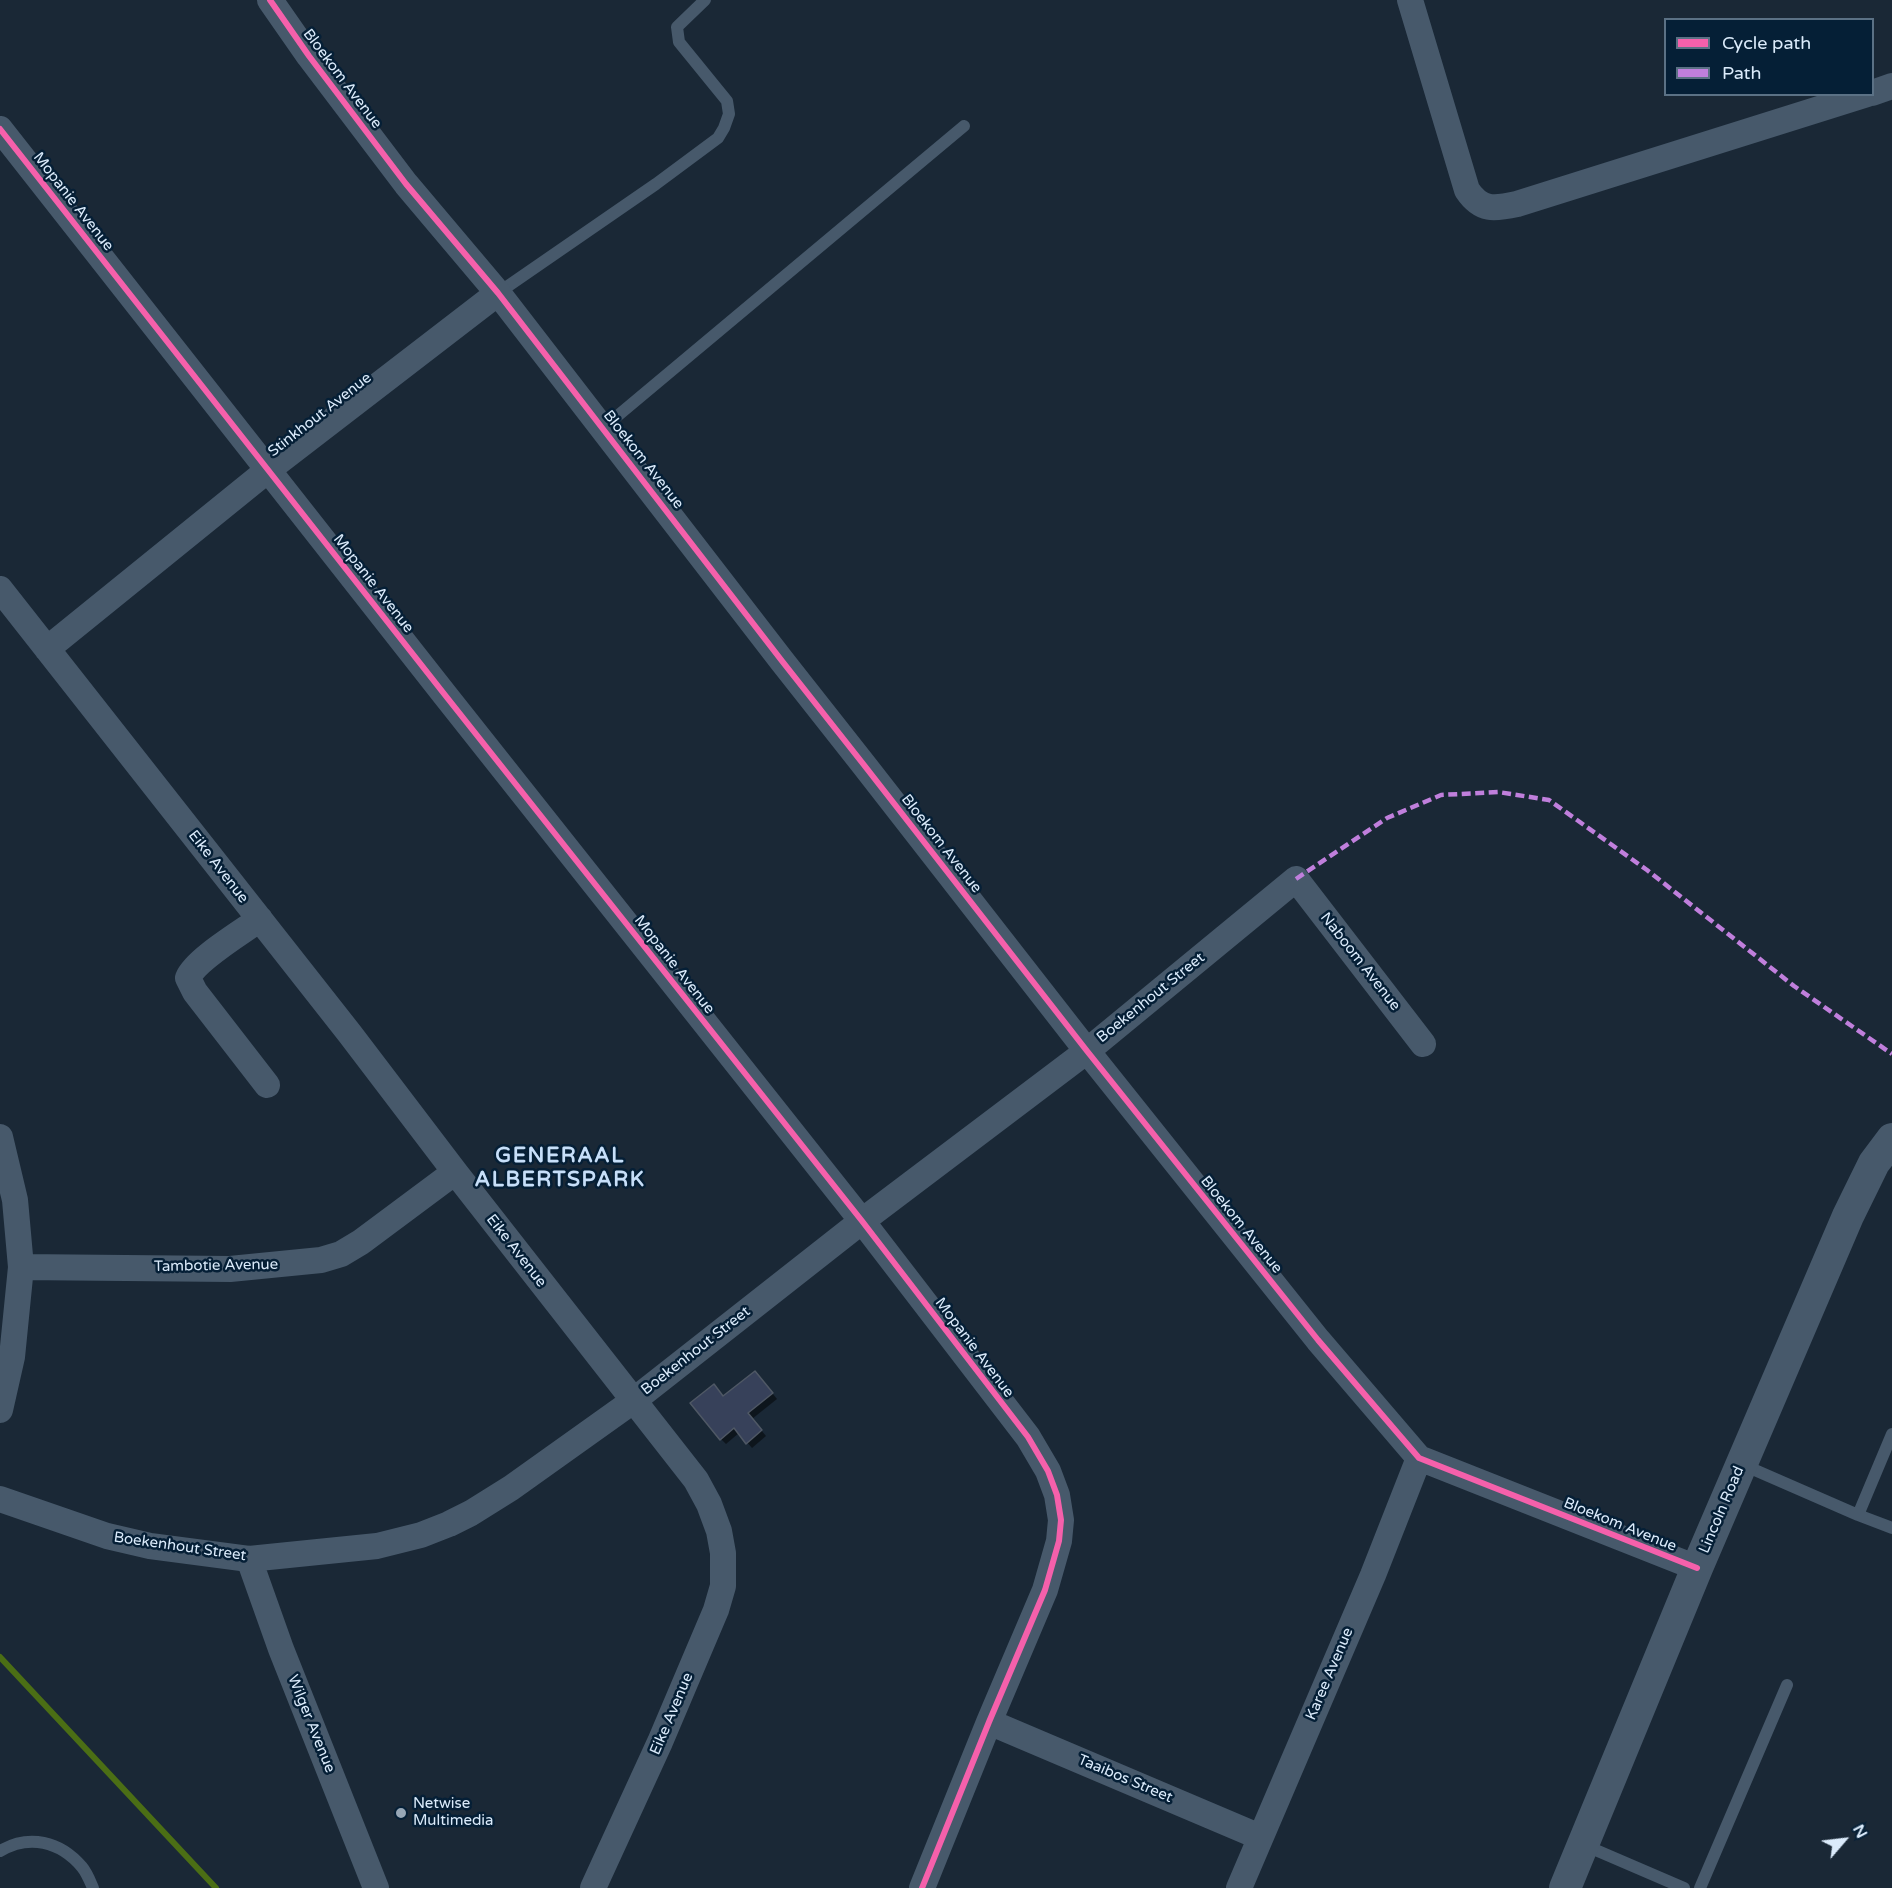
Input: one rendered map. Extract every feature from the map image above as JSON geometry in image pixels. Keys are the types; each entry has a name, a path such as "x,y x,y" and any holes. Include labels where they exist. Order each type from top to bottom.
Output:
{"street":[{"name":"Bloekom Avenue","path":"270,0 309,56 406,184 498,293 1087,1051 1318,1340 1419,1458 1697,1568"},
{"path":"1410,0 1467,190 1473,199 1487,207 1497,209 1517,204 1861,96"},
{"path":"1874,92 1892,86"},
{"name":"Mopanie Avenue","path":"0,129 862,1221 1028,1437 1048,1471 1058,1495 1061,1520 1059,1541 1045,1590 922,1888"},
{"name":"Stinkhout Avenue","path":"47,649 268,470 498,293"},
{"name":"Eike Avenue","path":"0,589 696,1480 709,1504 719,1531 723,1553 723,1586 716,1610 660,1742 592,1888"},
{"name":"Boekenhout Street","path":"0,1499 107,1536 160,1547 249,1559 377,1546 430,1532 471,1513 512,1488 633,1401 862,1221 1087,1051 1296,879"},
{"name":"Naboom Avenue","path":"1296,879 1423,1044"},
{"path":"260,919 210,955 191,971 188,978 195,992 267,1085"},
{"path":"0,1137 15,1200 21,1267 12,1357 0,1410"},
{"name":"Lincoln Road","path":"1565,1888 1697,1568 1848,1216 1874,1162 1892,1139"},
{"name":"Tambotie Avenue","path":"21,1267 230,1269 321,1260 341,1254 361,1242 455,1172"},
{"name":"Karee Avenue","path":"1239,1888 1373,1575 1419,1458"},
{"name":"Wilger Avenue","path":"249,1559 281,1649 376,1888"},
{"name":"Taaibos Street","path":"989,1722 1260,1837"}],"lane":[{"path":"498,293 656,184 718,138 729,114 727,101 679,42 677,27 705,0"},
{"path":"603,428 964,126"},
{"path":"1858,1515 1892,1434"},
{"path":"1742,1464 1892,1528"},
{"path":"1700,1888 1787,1685"},
{"path":"0,1851 19,1842 37,1841 54,1846 72,1857 83,1868 93,1888"},
{"path":"1584,1845 1684,1888"}],"building":[{"path":"755,1371 773,1393 748,1413 762,1430 746,1444 734,1428 720,1440 690,1403 714,1384 723,1396"}],"waterway":[{"path":"0,1657 216,1888"}],"marked path":[{"path":"1296,879 1387,818 1441,795 1498,792 1549,800 1647,870 1794,986 1892,1054"}],"cycle path":[{"path":"270,0 309,56 406,184 498,293 1087,1051 1318,1340 1419,1458 1697,1568"},
{"path":"0,129 862,1221 1028,1437 1048,1471 1057,1495 1061,1520 1059,1541 1045,1590 922,1888"}],"place":[{"name":"Netwise Multimedia","path":"401,1813"}],"district":[{"name":"GENERAAL ALBERTSPARK","path":"560,1168"}]}
